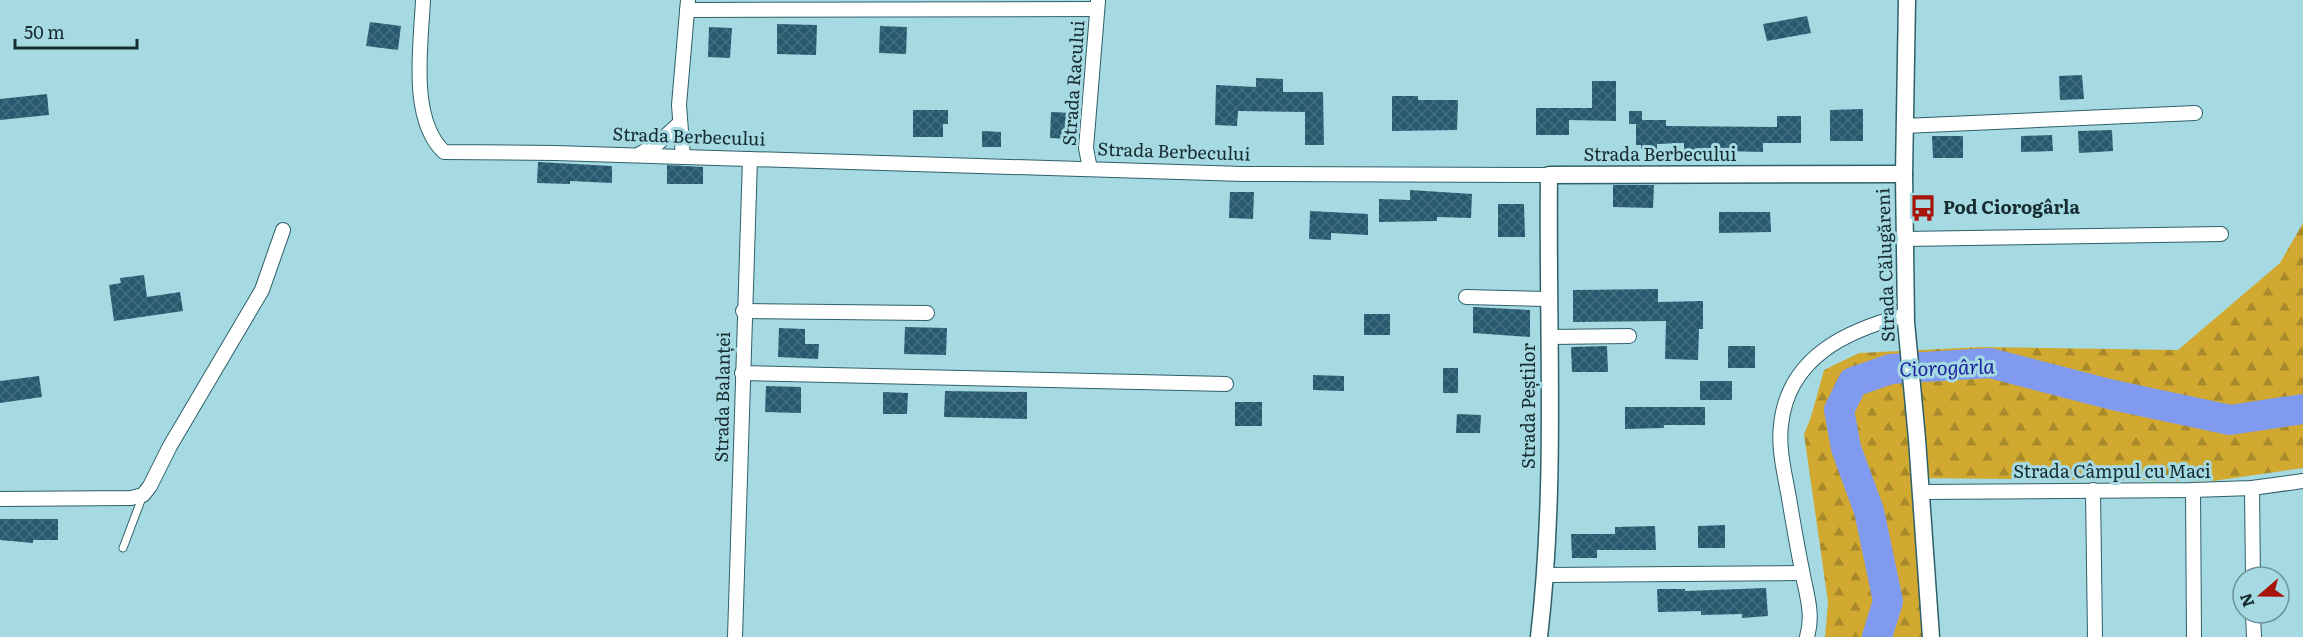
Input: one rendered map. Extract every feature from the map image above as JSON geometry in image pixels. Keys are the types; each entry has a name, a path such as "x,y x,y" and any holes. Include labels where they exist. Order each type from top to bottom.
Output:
{"street":[{"name":"Strada Berbecului","path":"423,0 421,100 428,130 435,144 444,152 638,155 1243,174 1904,174"},
{"name":"Strada Călugăreni","path":"1907,0 1904,126 1906,319 1917,439 1930,637"},
{"path":"683,157 679,105 687,5 1098,4"},
{"name":"Strada Racului","path":"1090,169 1086,148 1098,4"},
{"path":"1904,126 2195,113"},
{"path":"638,155 668,135 680,123"},
{"name":"Strada Balanței","path":"735,637 743,311 750,159"},
{"name":"Strada Peștilor","path":"1539,637 1546,575 1549,447 1549,175"},
{"path":"0,499 131,498 143,495 262,290 283,230"},
{"path":"1904,239 2222,234"},
{"path":"1466,297 1548,299"},
{"path":"743,311 927,313"},
{"path":"1807,637 1811,608 1802,573 1783,466 1780,427 1785,400 1806,367 1824,349 1846,335 1881,322 1906,319"},
{"path":"1549,337 1629,336"},
{"path":"742,373 1226,384"},
{"name":"Strada Câmpul cu Maci","path":"1920,492 2193,490 2252,488 2303,481"},
{"path":"2252,488 2253,565"},
{"path":"2093,490 2095,637"},
{"path":"2193,490 2194,637"},
{"path":"1546,575 1802,573"}],"lane":[{"path":"123,548 143,495"}],"green space":[{"path":"2303,223 2303,468 2213,481 1913,478 1927,637 1825,637 1828,602 1804,434 1824,370 1859,353 1982,347 2178,350 2280,263"}],"building":[{"path":"1807,16 1811,33 1767,41 1763,24"},
{"path":"370,22 401,26 398,50 366,46"},
{"path":"777,24 817,25 816,55 777,54"},
{"path":"880,26 907,27 906,54 879,53"},
{"path":"709,27 732,28 730,58 708,57"},
{"path":"2082,75 2084,99 2060,100 2059,76"},
{"path":"1256,78 1283,79 1283,92 1323,92 1324,145 1305,145 1305,112 1238,111 1237,126 1215,125 1216,85 1256,87"},
{"path":"1592,81 1616,81 1616,121 1569,120 1569,135 1536,135 1536,108 1592,108"},
{"path":"47,94 49,115 0,120 0,99"},
{"path":"1392,96 1418,96 1418,100 1458,100 1457,130 1392,131"},
{"path":"1863,109 1863,141 1830,141 1830,110"},
{"path":"913,110 948,110 948,124 943,124 943,137 913,137"},
{"path":"1629,111 1642,111 1642,120 1666,120 1666,126 1777,127 1777,116 1801,116 1801,143 1763,143 1763,152 1684,150 1684,143 1657,144 1657,149 1641,149 1641,145 1636,145 1636,124 1629,124"},
{"path":"1051,112 1072,113 1071,139 1050,138"},
{"path":"2112,130 2113,151 2079,153 2078,131"},
{"path":"982,131 1001,132 1001,147 982,147"},
{"path":"2052,135 2053,151 2021,152 2021,136"},
{"path":"1932,136 1963,136 1963,158 1933,158"},
{"path":"538,162 612,166 612,183 570,181 570,184 537,183"},
{"path":"667,165 703,167 703,184 667,184"},
{"path":"1613,185 1654,185 1653,208 1613,207"},
{"path":"1410,190 1472,194 1471,218 1437,217 1437,221 1379,222 1379,199 1410,200"},
{"path":"1230,192 1254,192 1253,219 1229,218"},
{"path":"1498,204 1524,204 1525,237 1498,237"},
{"path":"1310,211 1368,214 1368,235 1331,233 1331,240 1309,239"},
{"path":"1719,212 1770,212 1771,232 1719,233"},
{"path":"144,275 147,297 180,292 183,311 114,321 109,285 121,283 120,278"},
{"path":"1658,289 1658,302 1703,301 1703,329 1699,329 1698,360 1665,359 1666,321 1573,322 1573,290"},
{"path":"1473,307 1530,310 1530,337 1473,333"},
{"path":"1364,314 1390,314 1390,335 1364,335"},
{"path":"905,327 947,328 946,355 904,354"},
{"path":"779,328 805,329 805,344 819,344 818,359 778,357"},
{"path":"1607,346 1608,372 1572,372 1571,347"},
{"path":"1728,346 1755,346 1755,368 1728,368"},
{"path":"1443,368 1458,368 1458,393 1443,393"},
{"path":"1313,375 1344,376 1344,391 1313,390"},
{"path":"39,376 42,397 0,403 0,381"},
{"path":"1700,381 1732,381 1732,400 1700,400"},
{"path":"766,386 801,387 801,413 765,412"},
{"path":"945,391 1027,392 1027,419 944,417"},
{"path":"883,392 908,393 907,414 883,414"},
{"path":"1235,402 1262,402 1262,426 1235,426"},
{"path":"1625,407 1705,407 1705,425 1664,425 1664,428 1625,429"},
{"path":"1457,414 1481,415 1480,433 1456,433"},
{"path":"0,519 58,519 58,540 33,540 33,543 0,540"},
{"path":"1725,525 1725,548 1698,548 1698,526"},
{"path":"1655,526 1656,550 1597,550 1597,558 1572,558 1571,534 1615,534 1615,527"},
{"path":"1766,588 1768,616 1742,618 1742,614 1701,615 1701,611 1658,612 1657,589 1685,589 1685,591"}],"waterway":[{"name":"Ciorogârla","path":"1877,637 1888,601 1869,511 1846,448 1839,410 1853,382 1891,369 1990,363 2113,395 2230,420 2303,409"}],"place":[{"name":"Pod Ciorogârla","path":"1923,208"}]}
